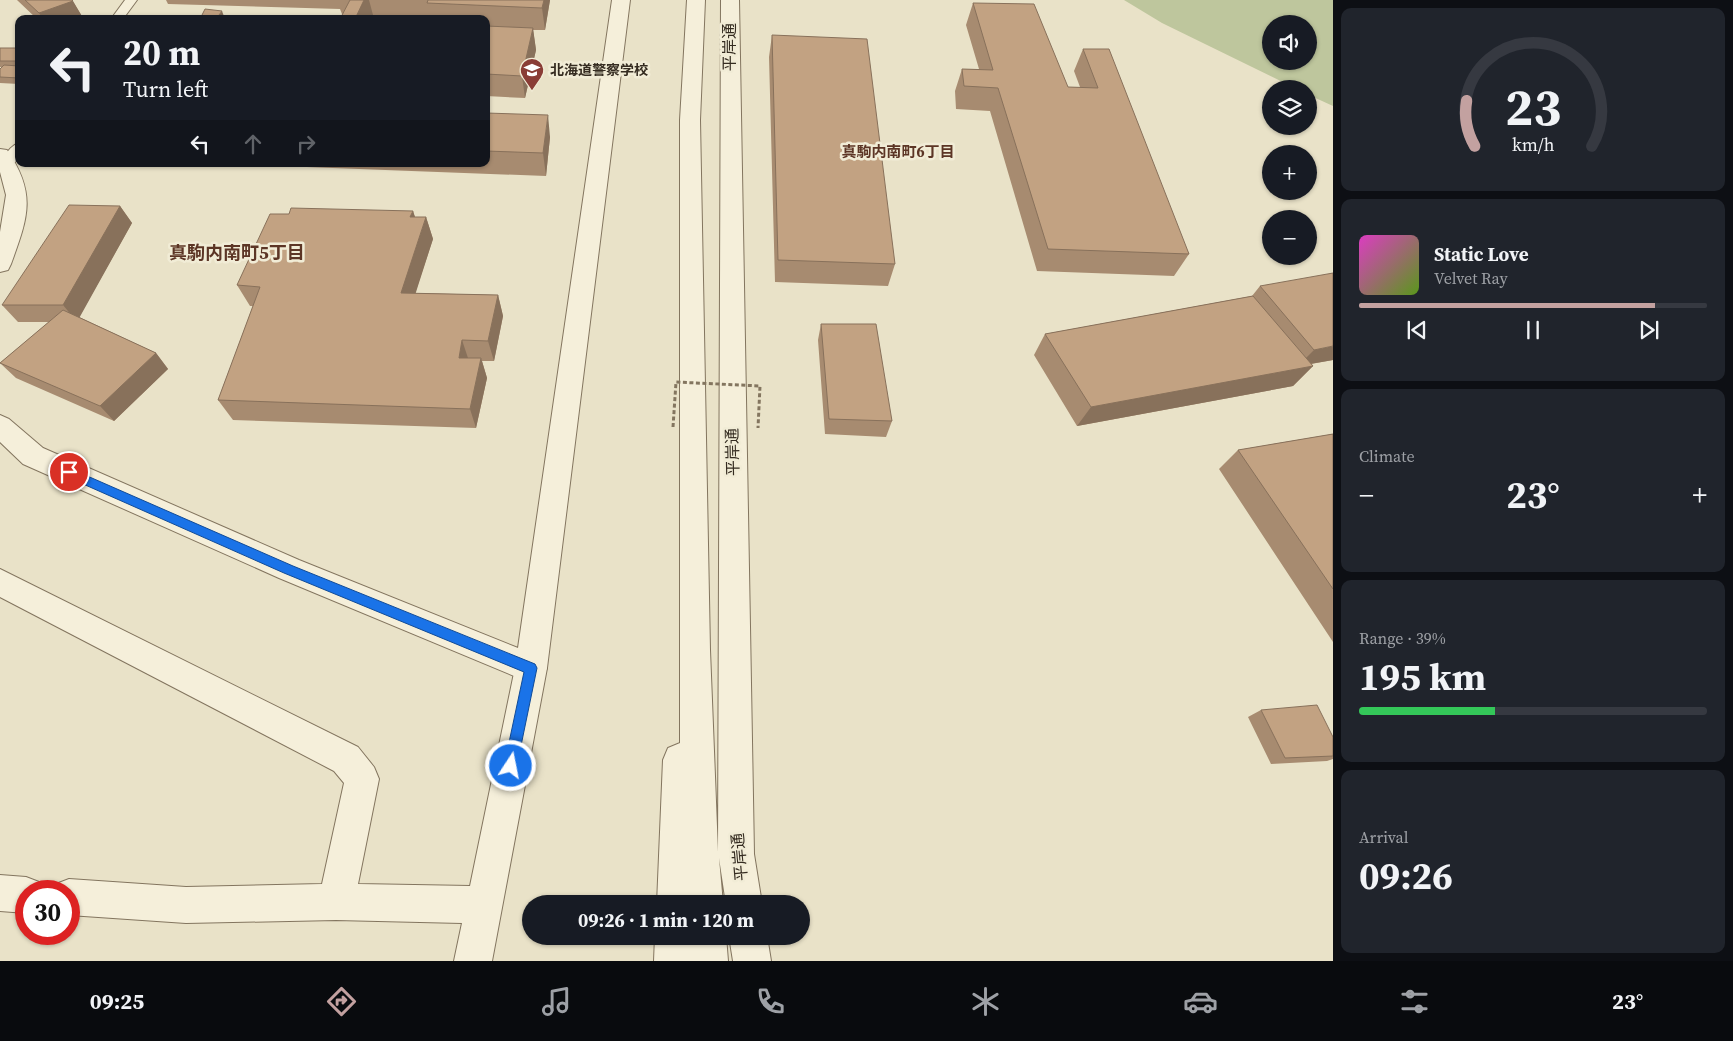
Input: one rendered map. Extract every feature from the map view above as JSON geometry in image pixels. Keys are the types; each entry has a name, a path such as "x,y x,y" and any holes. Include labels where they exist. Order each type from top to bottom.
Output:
{"street":[{"path":"473,961 531,668 621,0"},
{"name":"平岸通","path":"696,0 690,120 694,650 698,822 704,895"},
{"name":"平岸通","path":"730,0 736,854 743,895"},
{"path":"0,264 11,235 19,194 8,155"},
{"path":"0,426 33,456 289,569 531,668"},
{"path":"0,582 346,759 362,779 336,902"},
{"name":"平岸通","path":"675,895 682,695 694,650"},
{"path":"0,893 15,894"},
{"path":"80,899 186,905 336,902 484,905"},
{"path":"673,961 674,945"},
{"path":"708,945 709,961"},
{"path":"749,945 752,961"}],"lane":[{"path":"120,15 131,0"}],"path":[{"path":"674,427 676,382 760,386 758,428"}],"green space":[{"path":"1124,0 1333,0 1333,106 1317,99 1317,80 1279,80 1162,23"}],"building":[{"path":"25,0 72,0 73,1 39,13"},
{"path":"350,0 364,0 357,15 342,15"},
{"path":"428,0 544,0 542,8 427,3"},
{"path":"973,3 1034,4 1068,87 1098,88 1083,49 1109,49 1189,254 1048,249 998,88 964,86 962,69 993,70"},
{"path":"205,9 222,11 219,15 202,15"},
{"path":"490,26 533,28 522,76 490,74"},
{"path":"772,35 867,39 895,264 778,260"},
{"path":"0,48 15,48 15,61 0,61"},
{"path":"4,65 15,66 15,78 0,77 0,69"},
{"path":"490,113 548,115 543,153 490,151"},
{"path":"69,205 120,206 63,305 2,305"},
{"path":"291,208 413,211 410,217 426,217 401,293 498,295 488,341 462,340 459,358 481,358 470,409 218,400 260,287 237,285 270,214 289,214"},
{"path":"1333,273 1333,346 1314,350 1260,286"},
{"path":"1253,296 1313,366 1091,407 1045,334"},
{"path":"63,310 156,353 100,406 0,363"},
{"path":"821,324 876,324 892,421 829,419"},
{"path":"1333,434 1333,589 1238,450"},
{"path":"1317,705 1333,737 1333,756 1285,758 1261,710"}],"place":[{"name":"北海道警察学校","path":"532,91"}],"district":[{"name":"真駒内南町6丁目","path":"898,151"},
{"name":"真駒内南町5丁目","path":"237,252"}],"route":[{"path":"69,472 289,569 531,668 511,766"}]}
